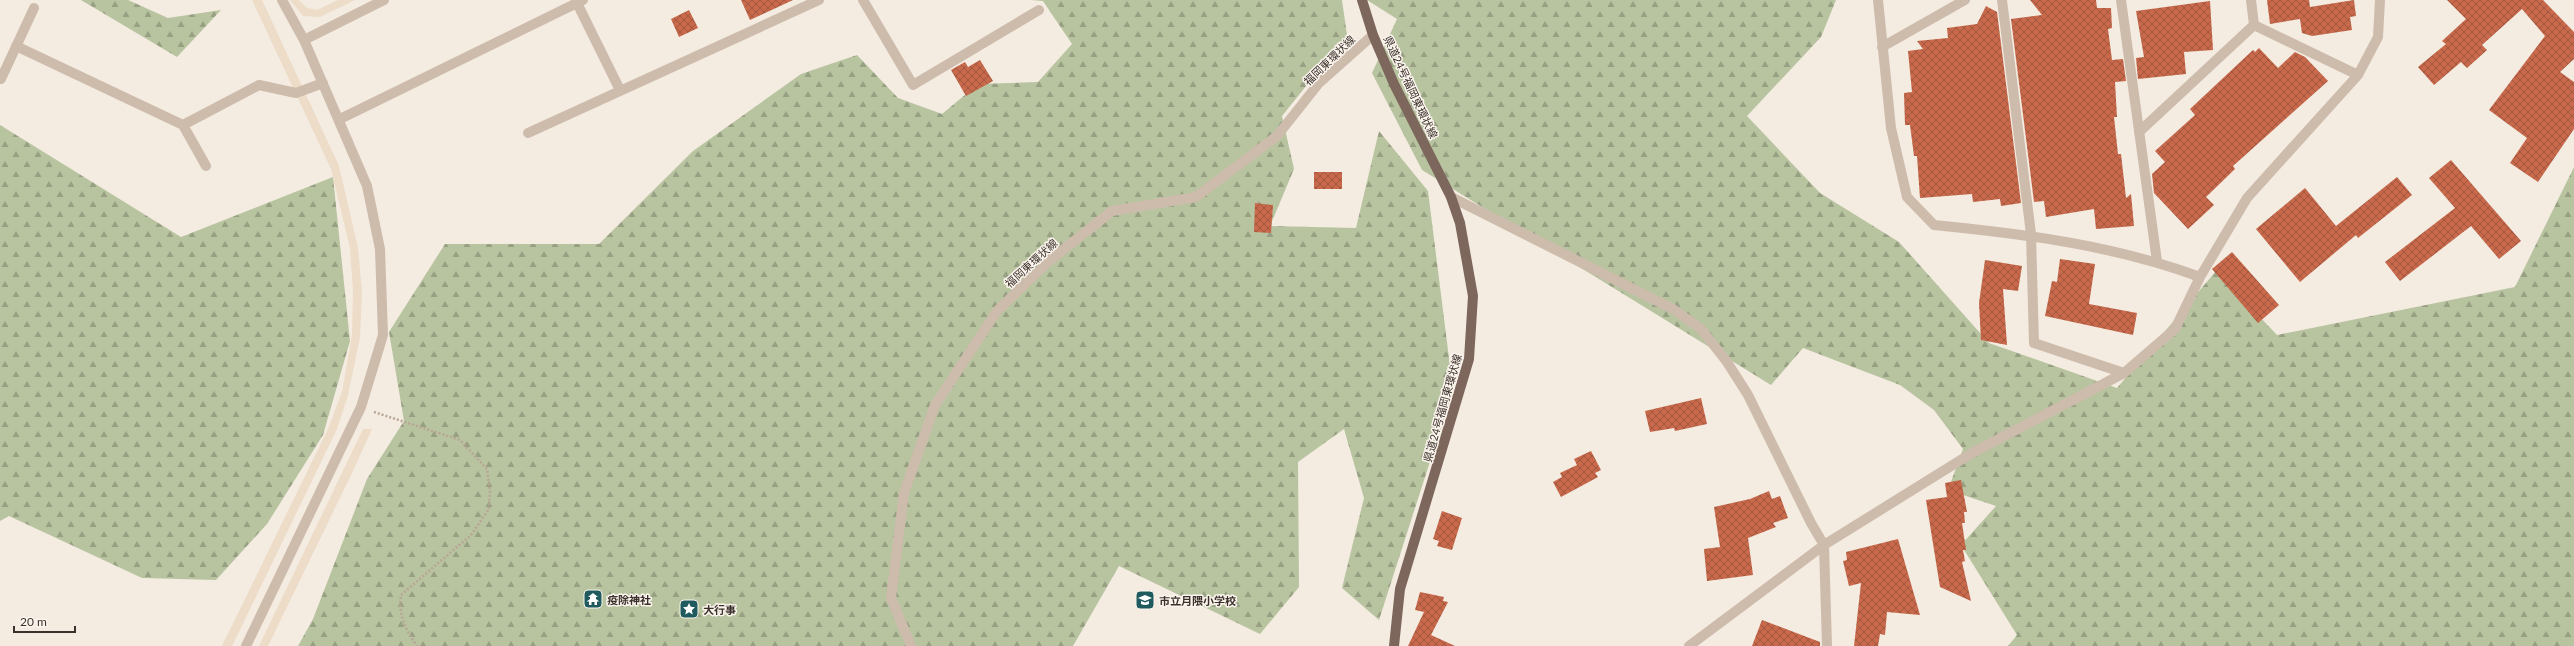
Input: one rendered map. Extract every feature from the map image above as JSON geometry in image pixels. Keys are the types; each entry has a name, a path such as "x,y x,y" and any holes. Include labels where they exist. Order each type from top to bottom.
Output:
{"main road":[{"name":"県道24号福岡東環状線","path":"1362,0 1374,35 1394,84 1451,197 1460,223 1473,296 1469,359 1400,589 1394,646"}],"street":[{"path":"246,646 360,407 383,335 380,249 367,186 340,119 304,40 282,0"},
{"path":"304,40 384,0"},
{"path":"528,133 819,0"},
{"path":"863,0 913,85 1039,10"},
{"path":"1878,0 1891,128 1907,197 1934,225 2031,234 2157,261 2200,277"},
{"path":"1882,47 1965,0"},
{"path":"2002,0 2031,234 2034,343 2124,373"},
{"path":"2121,0 2157,261"},
{"path":"2251,0 2254,25"},
{"path":"1689,646 1824,544 1972,453 2124,373 2175,329 2200,277 2247,198 2358,75 2378,37 2380,0"},
{"path":"340,119 580,1 620,90"},
{"path":"1,78 34,8"},
{"path":"2139,132 2254,25"},
{"path":"2254,25 2358,75"},
{"name":"福岡東環状線","path":"910,646 890,598 904,493 935,405 997,310 1049,261 1112,211 1196,197 1277,136 1320,84 1374,35"},
{"path":"16,46 184,125 206,166"},
{"path":"184,125 259,85 296,93 323,82"},
{"path":"1451,197 1673,309 1701,329 1727,362 1748,395 1811,522 1824,544 1827,646"}],"path":[{"path":"360,407 460,440 487,469 490,492 489,509 471,535 401,595 399,608 407,632 417,646"}],"green space":[{"path":"81,0 128,0 168,18 221,10 177,57"},
{"path":"1031,0 1342,0 1347,35 1282,116 1294,169 1270,226 1356,228 1379,131 1428,191 1453,390 1379,620 1342,588 1364,498 1344,429 1298,462 1299,587 1260,634 1119,566 1073,646 298,646 313,619 367,479 404,421 389,332 445,244 599,244 693,151 801,74 857,55 898,98 942,114 978,84 1038,82 1072,44 1043,1"},
{"path":"1367,0 1836,0 1821,37 1747,116 1820,193 1899,242 1989,343 2117,388 2216,271 2277,335 2515,287 2574,167 2574,646 2008,646 2017,635 1961,545 1996,506 1948,490 1963,449 1934,410 1900,385 1803,348 1771,385 1422,170 1372,73 1397,19"},
{"path":"0,125 181,237 333,177 350,341 323,435 267,524 216,580 142,578 9,516 0,521"}],"shaded area":[{"path":"252,0 262,0 339,166 358,248 362,293 360,337 348,395 337,429 232,646 222,646 328,429 342,392 352,335 353,291 350,248 331,169"},
{"path":"290,0 299,0 307,8 317,10 338,0 355,0 320,17 303,16"},
{"path":"363,429 372,429 353,471 268,646 259,646"}],"building":[{"path":"741,0 793,0 750,20"},
{"path":"2030,0 2096,0 2097,8 2111,8 2112,28 2108,29 2112,60 2123,59 2126,81 2115,82 2117,117 2114,117 2118,154 2121,154 2126,198 2131,194 2134,226 2096,229 2094,209 2046,217 2044,201 2034,202 2011,19 2042,15"},
{"path":"2267,0 2309,0 2310,7 2354,0 2356,16 2350,17 2352,30 2312,36 2302,33 2300,19 2270,24"},
{"path":"2447,0 2543,0 2574,32 2574,59 2560,72 2574,82 2574,129 2538,182 2510,163 2527,138 2489,110 2545,36 2522,9 2482,45 2487,50 2467,68 2461,62 2434,85 2418,67 2446,44 2442,41 2466,19"},
{"path":"2210,1 2213,50 2184,52 2186,74 2138,79 2136,58 2144,57 2136,11"},
{"path":"1986,6 1997,12 2021,203 2001,206 2000,199 1973,202 1972,194 1920,198 1917,156 1914,156 1910,125 1905,125 1904,93 1912,92 1908,51 1923,49 1917,41 1948,38 1947,28 1977,24"},
{"path":"689,10 698,28 679,37 671,19"},
{"path":"2259,48 2278,68 2295,52 2305,57 2328,81 2233,166 2235,169 2206,197 2214,205 2188,229 2154,193 2152,174 2165,162 2155,151 2195,115 2190,109 2253,50 2255,52"},
{"path":"980,60 993,81 966,96 951,70 965,62 968,67"},
{"path":"2451,160 2521,241 2499,259 2471,226 2400,281 2385,262 2455,208 2429,178"},
{"path":"1314,172 1342,172 1342,189 1314,189"},
{"path":"2397,177 2412,195 2358,238 2356,235 2300,282 2256,229 2305,188 2336,226"},
{"path":"1255,203 1273,205 1271,233 1254,232"},
{"path":"2232,252 2279,305 2258,323 2212,269"},
{"path":"2060,259 2095,264 2089,304 2137,313 2133,335 2045,316 2052,281 2057,282"},
{"path":"1985,260 2022,266 2018,291 2003,289 2007,345 1981,340 1979,303"},
{"path":"1701,398 1707,424 1675,431 1674,428 1650,432 1645,411"},
{"path":"1591,451 1601,470 1595,473 1598,477 1561,497 1553,482 1562,477 1560,473 1577,465 1574,459"},
{"path":"1961,480 1967,512 1964,512 1965,523 1962,523 1966,550 1963,550 1965,561 1962,562 1971,601 1940,587 1926,500 1947,497 1945,483"},
{"path":"1769,491 1772,499 1780,496 1788,518 1773,523 1776,527 1748,538 1753,575 1707,581 1704,549 1720,547 1714,507 1750,499"},
{"path":"1442,511 1462,518 1452,550 1437,546 1439,541 1433,539"},
{"path":"1898,539 1920,615 1887,612 1885,635 1880,634 1878,646 1854,646 1861,583 1849,586 1843,561 1847,560 1846,552"},
{"path":"1420,592 1444,597 1443,601 1448,602 1431,635 1455,646 1408,646 1424,612 1415,610"},
{"path":"1762,620 1820,642 1820,646 1752,646"}],"place":[{"name":"疫除神社","path":"593,599"},
{"name":"市立月隈小学校","path":"1145,600"},
{"name":"大行事","path":"689,609"}]}
